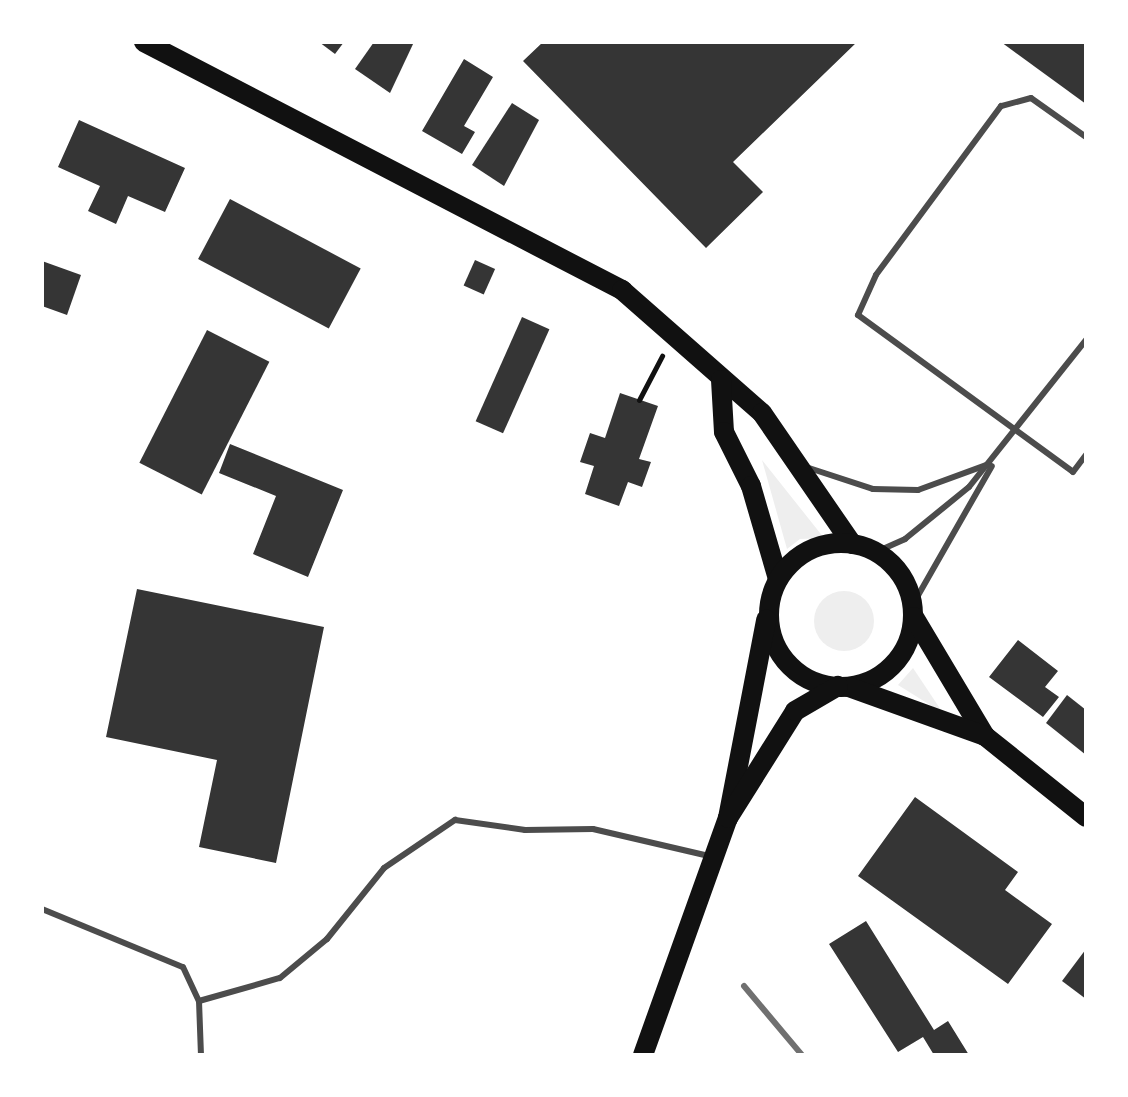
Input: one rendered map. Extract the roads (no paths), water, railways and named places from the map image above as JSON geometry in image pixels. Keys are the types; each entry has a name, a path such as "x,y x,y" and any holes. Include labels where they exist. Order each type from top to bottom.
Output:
{"main road":[{"path":"144,42 556,252 677,331 721,380 744,393 800,464 852,544"},
{"path":"721,380 724,432 751,486 775,588 777,648 792,668 985,736 1086,817"},
{"path":"728,818 775,588 815,548 852,544 876,552 904,580 912,612 985,736"},
{"path":"643,1055 728,818 795,711 844,686 885,672 900,656 912,612"}],"lane":[{"path":"1086,137 1031,98 1001,106 860,301 859,320 1073,472 1086,455"},
{"path":"912,612 993,462 1086,340"},
{"path":"800,464 873,489 918,490 993,462"},
{"path":"876,552 905,539 993,462"},
{"path":"199,1001 280,978 327,939 384,868 455,820 525,830 593,829 712,857"},
{"path":"42,909 183,967 199,1001 201,1055"}],"railway":[{"path":"744,986 802,1055"}]}
